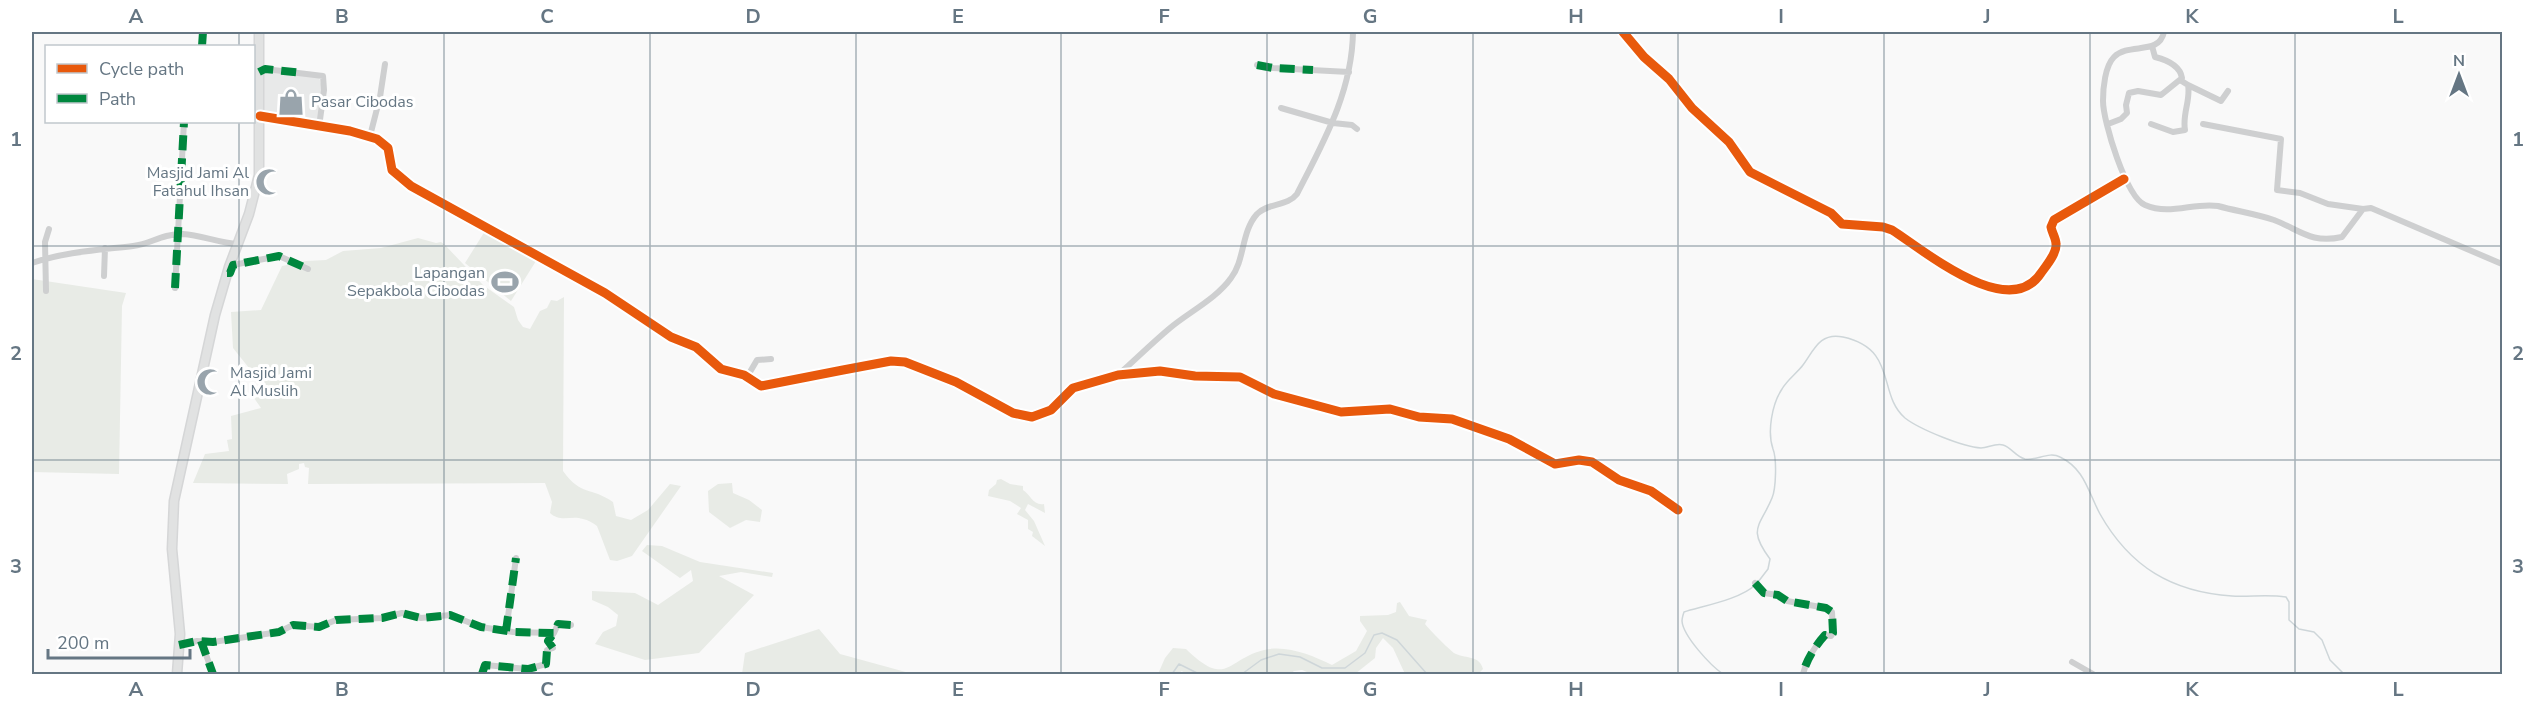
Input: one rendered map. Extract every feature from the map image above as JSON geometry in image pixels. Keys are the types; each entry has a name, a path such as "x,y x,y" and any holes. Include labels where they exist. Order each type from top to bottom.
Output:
{"main road":[{"path":"177,675 179,613 172,549 174,501 212,327 259,175 260,116 257,70 259,32"}],"street":[{"path":"1118,375 1170,328 1229,280 1237,268 1244,241 1256,216 1269,206 1287,203 1294,198 1334,123 1349,72 1353,32"},
{"path":"1623,32 1644,57 1669,79 1692,108 1729,142 1750,172 1831,213 1844,224 1887,228 1984,286 2028,288 2040,276 2056,250 2051,227 2054,220 2124,179"},
{"path":"2164,32 2157,44 2130,49 2119,53 2112,60 2103,101 2124,179 2137,199 2147,206 2177,210 2208,205 2218,206 2275,221 2297,233 2322,238 2342,237 2363,209"},
{"path":"2108,124 2121,119 2127,113 2129,93 2138,91 2162,95 2180,80 2181,72 2174,65 2156,57 2152,46"},
{"path":"370,136 380,98 385,64"},
{"path":"1257,65 1349,72"},
{"path":"257,70 323,76 324,90 320,127"},
{"path":"2180,80 2221,101 2228,91"},
{"path":"2151,124 2174,132 2184,131 2184,110 2188,85"},
{"path":"1281,108 1334,123 1352,125 1357,129"},
{"path":"260,116 370,136 384,143 392,170 411,186 605,293 677,340 690,344 723,370 747,377 757,385 766,387 843,370 905,362 956,382 1014,413 1032,417 1041,416 1052,410 1073,388 1118,375 1160,371 1195,376 1240,377 1280,396 1341,412 1390,409 1419,417 1452,419 1509,439 1555,464 1580,460 1592,462 1619,480 1651,491 1678,510"},
{"path":"175,288 184,123"},
{"path":"2203,124 2281,139 2277,190 2300,193 2328,204 2375,209 2459,248 2502,264"},
{"path":"46,291 46,237 50,229"},
{"path":"32,263 46,258 105,248 134,246 159,236 178,234 238,244"},
{"path":"104,273 105,248"},
{"path":"227,273 231,273 233,265 275,256 285,257 308,269"},
{"path":"747,377 757,360 771,359"},
{"path":"506,631 516,558"},
{"path":"1755,583 1760,590 1787,601 1826,608 1832,612 1833,635 1826,635 1821,640 1809,659 1803,675"},
{"path":"179,645 280,632 293,625 319,627 336,620 382,618 402,613 421,618 450,615 476,626 506,631 554,633"},
{"path":"482,675 485,665 528,669 546,664 547,650 553,648 549,640 558,624 571,625"},
{"path":"201,641 213,675"},
{"path":"2072,662 2093,675"}],"shaded area":[{"name":"Pasar Cibodas","path":"261,72 319,77 322,88 318,125 262,115"},
{"name":"Lapangan Sepakbola Cibodas","path":"485,231 536,261 511,301 465,263"},
{"path":"418,238 436,243 441,242 445,245 483,285 514,307 523,327 530,329 540,311 547,308 551,300 557,301 564,297 563,471 576,485 613,502 616,516 631,520 648,510 670,484 681,486 632,556 617,561 610,560 597,526 585,519 558,518 550,513 552,502 545,483 308,484 309,468 305,467 304,463 299,464 299,469 287,474 288,484 193,483 205,454 229,451 227,440 232,439 231,416 261,408 254,398 261,383 233,348 231,312 261,310 282,266 326,260 343,251 381,248"},
{"path":"32,279 126,293 122,306 119,474 32,472"},
{"path":"1001,479 1010,484 1023,486 1023,490 1034,502 1044,504 1045,513 1028,504 1025,510 1034,521 1045,546 1032,536 1033,532 1028,529 1028,520 1017,514 1021,508 1010,501 988,496 989,490 997,480"},
{"path":"732,483 733,493 749,500 762,510 760,522 746,520 730,528 709,512 708,491 718,484"},
{"path":"647,545 662,546 700,562 773,573 772,577 741,572 719,576 754,595 699,653 645,660 595,644 603,632 616,626 618,615 608,607 592,600 592,591 635,593 658,605 693,581 691,570 680,578 642,551"},
{"path":"1400,602 1409,616 1427,620 1425,624 1454,653 1476,659 1483,669 1478,674 1405,674 1393,648 1383,638 1376,648 1375,658 1355,674 1312,674 1302,670 1290,674 1185,674 1182,671 1177,674 1158,674 1165,658 1173,648 1186,649 1211,668 1220,669 1255,653 1277,648 1302,653 1332,665 1356,651 1367,631 1360,621 1360,616 1388,615 1396,612 1397,603"},
{"path":"819,629 840,654 913,674 742,674 745,653"}],"waterway":[{"path":"1758,582 1768,569 1770,559 1757,534 1774,488 1775,460 1770,435 1778,395 1818,344 1829,337 1843,337 1860,343 1872,351 1884,373 1891,397 1905,418 1942,437 1973,447 2003,445 2025,459 2051,455 2060,457 2075,468 2112,533 2139,562 2172,582 2210,594 2286,597 2289,602 2289,620 2299,629 2314,632 2322,640 2330,660 2344,674"},
{"path":"1723,674 1692,642 1682,621 1684,612 1731,598 1755,585"},
{"path":"1242,674 1261,660 1279,654 1300,657 1322,668 1345,668 1365,653 1374,635 1382,633 1397,640 1427,674"},
{"path":"1172,674 1179,664 1199,674"}],"marked path":[{"path":"202,45 203,32"},
{"path":"1257,65 1313,70"},
{"path":"259,72 265,69 303,73"},
{"path":"175,288 184,123"},
{"path":"227,273 230,273 233,265 279,256 308,269"},
{"path":"506,631 516,558"},
{"path":"1755,583 1764,593 1778,595 1787,601 1826,608 1832,612 1833,633 1831,636 1825,635 1818,643 1803,674"},
{"path":"179,645 279,632 293,625 319,627 336,620 382,618 402,613 421,618 450,615 481,627 513,632 554,633 558,624 571,625"},
{"path":"482,674 485,665 528,669 546,664 547,650 553,648 548,641 554,633"},
{"path":"201,641 213,674"}],"cycle path":[{"path":"1623,32 1644,57 1669,79 1692,108 1729,142 1750,172 1831,213 1842,224 1883,227 1892,230 1945,266 1988,286 2009,290 2027,286 2041,273 2055,251 2056,242 2051,227 2054,220 2124,179"},
{"path":"260,116 350,131 377,139 388,148 392,170 411,186 605,293 671,337 696,347 721,369 744,375 761,386 891,361 905,362 956,382 1013,413 1032,417 1051,410 1073,388 1118,375 1160,371 1195,376 1240,377 1274,394 1341,412 1390,409 1419,417 1452,419 1509,439 1555,464 1579,460 1592,462 1619,480 1651,491 1678,510"}],"place":[{"name":"Pasar Cibodas","path":"291,102"},
{"name":"Masjid Jami Al Fatahul Ihsan","path":"269,182"},
{"name":"Lapangan Sepakbola Cibodas","path":"505,282"},
{"name":"Masjid Jami Al Muslih","path":"210,382"}]}
